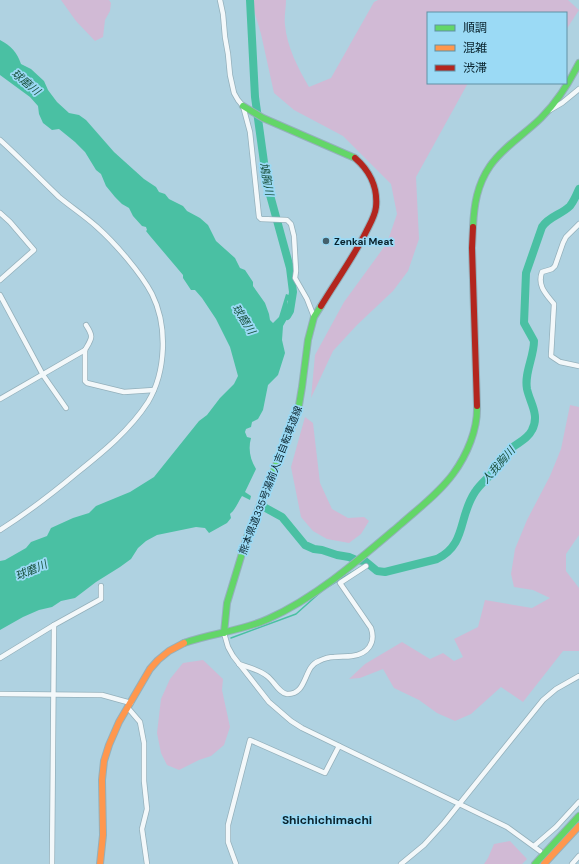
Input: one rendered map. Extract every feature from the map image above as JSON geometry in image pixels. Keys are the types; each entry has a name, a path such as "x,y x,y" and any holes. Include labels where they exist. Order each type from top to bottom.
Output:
{"main road":[{"path":"100,864 103,835 102,781 104,761 110,740 150,670 158,660 172,649 186,642 224,633 262,621 309,595 348,568 377,545 439,489 452,475 463,458 472,437 477,412 472,248 474,204 480,185 490,166 547,112 567,85 579,63"},
{"name":"熊本県道335号湯前人吉自転車道線","path":"224,633 227,603 247,538 298,411 302,396 310,328 314,317 370,224 376,206 375,187 364,166 353,156 263,118 243,106"},
{"path":"559,839 579,810"},
{"path":"535,864 579,816"},
{"path":"544,864 579,826"}],"street":[{"path":"220,0 230,75 234,93 243,106 250,132 258,214 261,219 287,220 291,224 294,236 295,278 307,299 314,317"},
{"path":"547,112 562,103 579,88"},
{"path":"0,140 21,158 59,197 97,227 121,253 152,294 158,307 162,324 160,370 154,390 138,416 114,441 90,462 44,500 0,530"},
{"path":"0,213 10,222 34,250 0,280"},
{"path":"579,224 562,243 555,266 552,269 542,272 541,276 542,288 554,304 551,356 560,362 579,366"},
{"path":"0,295 43,375 66,408"},
{"path":"0,399 85,350 92,339 86,325"},
{"path":"85,350 85,381 87,384 124,392 154,390"},
{"path":"239,664 267,676 282,692 287,694 294,693 302,686 314,662 332,657 357,655 368,648 373,642 371,628 340,583 366,566"},
{"path":"0,658 54,625 101,600 102,586"},
{"path":"52,864 54,625"},
{"path":"224,633 228,647 239,664 269,702 291,721 339,746 507,827 540,851"},
{"path":"401,864 431,838 543,700 556,689 579,676"},
{"path":"0,694 102,695 129,705 140,722 144,743 144,781 147,809 142,829 147,864"},
{"path":"236,864 228,842 228,824 250,740 325,773 339,746"},
{"path":"534,846 579,802"},
{"path":"572,864 579,856"}],"shaded area":[{"path":"61,0 109,0 111,3 110,11 105,20 103,37 95,41 76,21"},
{"path":"251,0 286,0 285,22 288,41 297,65 309,87 331,78 374,2 378,0 568,0 579,10 567,28 567,12 427,12 427,84 467,84 416,177 419,239 408,271 393,291 357,325 333,351 311,398 315,355 344,302 387,243 397,214 391,184 343,136 294,110 274,93 261,34"},
{"path":"570,405 579,407 579,535 566,554 566,571 579,588 579,651 563,651 523,702 501,687 471,714 455,721 437,713 419,700 394,688 383,669 360,678 349,679 365,664 402,642 430,659 443,653 454,661 463,657 454,639 478,627 485,600 532,608 550,598 533,590 514,587 511,574 515,549 527,520 550,476 561,449"},
{"path":"305,417 313,423 320,483 332,509 348,518 364,517 369,521 361,534 349,543 327,539 313,531 301,517 291,467"},
{"path":"203,660 223,679 222,690 230,727 224,745 211,756 179,770 167,765 161,753 157,733 161,699 170,679 183,663"},
{"path":"510,841 527,859 522,864 484,864 494,844"}],"water":[{"name":"球磨川","path":"0,40 13,50 18,56 21,64 31,69 44,81 48,90 57,102 69,113 79,115 86,120 114,152 144,179 156,187 159,192 165,194 169,199 183,206 187,211 200,218 208,225 216,241 235,258 240,268 245,270 253,282 253,286 265,303 270,320 273,323 279,317 286,294 295,297 287,301 287,305 291,306 283,326 282,340 285,353 278,375 268,385 263,410 258,419 252,422 251,427 246,429 245,432 247,437 251,438 250,454 256,469 245,492 251,496 250,500 242,496 230,514 231,518 227,523 209,533 205,528 196,527 157,535 146,541 138,548 131,559 75,598 61,601 52,607 39,610 0,630 0,561 5,560 26,548 31,542 47,536 51,528 73,518 89,513 96,506 130,492 154,477 199,421 207,415 220,398 234,384 238,376 230,347 216,319 202,298 195,290 191,290 183,278 183,275 146,231 146,227 142,226 133,216 129,208 122,204 106,186 101,174 96,170 85,152 59,129 52,130 43,123 39,114 38,106 30,97 0,75"}],"waterway":[{"name":"鳩胸川","path":"250,0 255,97 267,184 290,268 293,292 290,311 287,316"},
{"name":"人我胸川","path":"262,506 282,517 305,545 314,549 365,561 377,571 385,572 437,559 447,553 458,538 466,511 475,492 493,472 509,450 528,436 534,425 535,414 526,383 534,347 534,341 524,323 526,273 542,227 548,220 563,212 570,206 579,189"},
{"path":"231,638 296,614 324,589 368,563"}],"traffic: fast":[{"path":"473,227 477,195 482,180 490,166 501,153 547,112 562,92 579,63"},
{"path":"243,106 263,118 355,158"},
{"path":"224,633 227,603 247,537 298,411 308,340 314,317 321,306"},
{"path":"184,643 248,626 268,619 304,600 338,576 386,537 442,488 458,467 471,442 476,424 477,406"},
{"path":"535,864 579,816"}],"traffic: slow":[{"path":"100,864 103,835 102,780 104,761 109,745 119,722 150,669 169,651 184,643"},
{"path":"544,864 579,826"}],"traffic: jam":[{"path":"321,306 361,242 372,220 376,207 376,193 372,180 355,158"},
{"path":"473,227 472,248 477,406"}],"place":[{"name":"Zenkai Meat","path":"326,241"}],"district":[{"name":"Shichichimachi","path":"327,820"}]}
